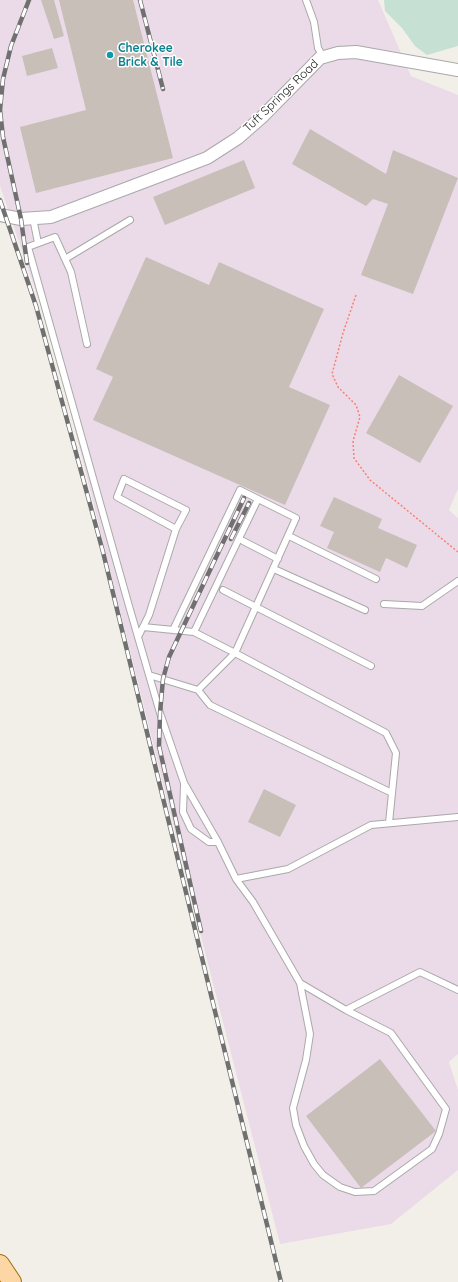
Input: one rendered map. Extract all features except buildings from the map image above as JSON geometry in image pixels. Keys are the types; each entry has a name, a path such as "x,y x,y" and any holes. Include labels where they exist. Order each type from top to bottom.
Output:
{"main road":[{"path":"0,1264 12,1282"}],"street":[{"name":"Tuft Springs Road","path":"0,215 21,219 52,216 70,211 207,158 238,138 282,99 304,73 323,57 338,53 356,52 458,70"}],"lane":[{"path":"306,0 314,22 318,48 323,57"},
{"path":"33,218 38,243"},
{"path":"65,259 130,220"},
{"path":"87,344 71,272 55,237 28,247 160,713 184,783 218,842 236,879 253,902 300,983 310,1034 306,1060 293,1108 296,1125 304,1146 314,1164 323,1175 340,1187 355,1192 374,1191 432,1149 439,1134 446,1109 391,1033 346,1010 300,983"},
{"path":"138,637 149,616 176,529 186,510 124,479 117,497 176,529"},
{"path":"173,630 240,490 296,518 235,653 198,690"},
{"path":"194,632 258,499"},
{"path":"289,536 376,579"},
{"path":"242,541 278,559"},
{"path":"274,569 365,610"},
{"path":"384,604 422,606 458,581"},
{"path":"223,590 371,666"},
{"path":"143,627 194,632 386,733 396,754 389,824"},
{"path":"149,675 198,690 210,705 392,793"},
{"path":"184,783 184,812 191,829 209,842 218,842"},
{"path":"236,879 288,869 370,825 458,817"},
{"path":"346,1010 420,972 458,990"}],"path":[{"path":"356,295 343,333 332,374 338,387 356,405 360,417 353,441 354,458 370,480 458,552"}],"shaded area":[{"name":"Cherokee Brick & Tile","path":"0,0 378,0 411,76 458,95 458,489 449,510 458,518 458,1054 449,1062 458,1090 458,1170 391,1224 280,1244 206,956 54,345 0,186"}],"green space":[{"path":"384,0 458,0 458,46 427,55 415,46 402,28 385,11"}],"railway":[{"path":"27,263 21,219 3,137 0,110 3,79 11,46 29,0"},
{"path":"140,0 163,89"},
{"path":"0,200 36,306 103,552 281,1282"},
{"path":"201,931 159,746 163,679 169,657 244,498"},
{"path":"231,539 249,503"}],"place":[{"name":"Cherokee Brick & Tile","path":"110,55"}]}
